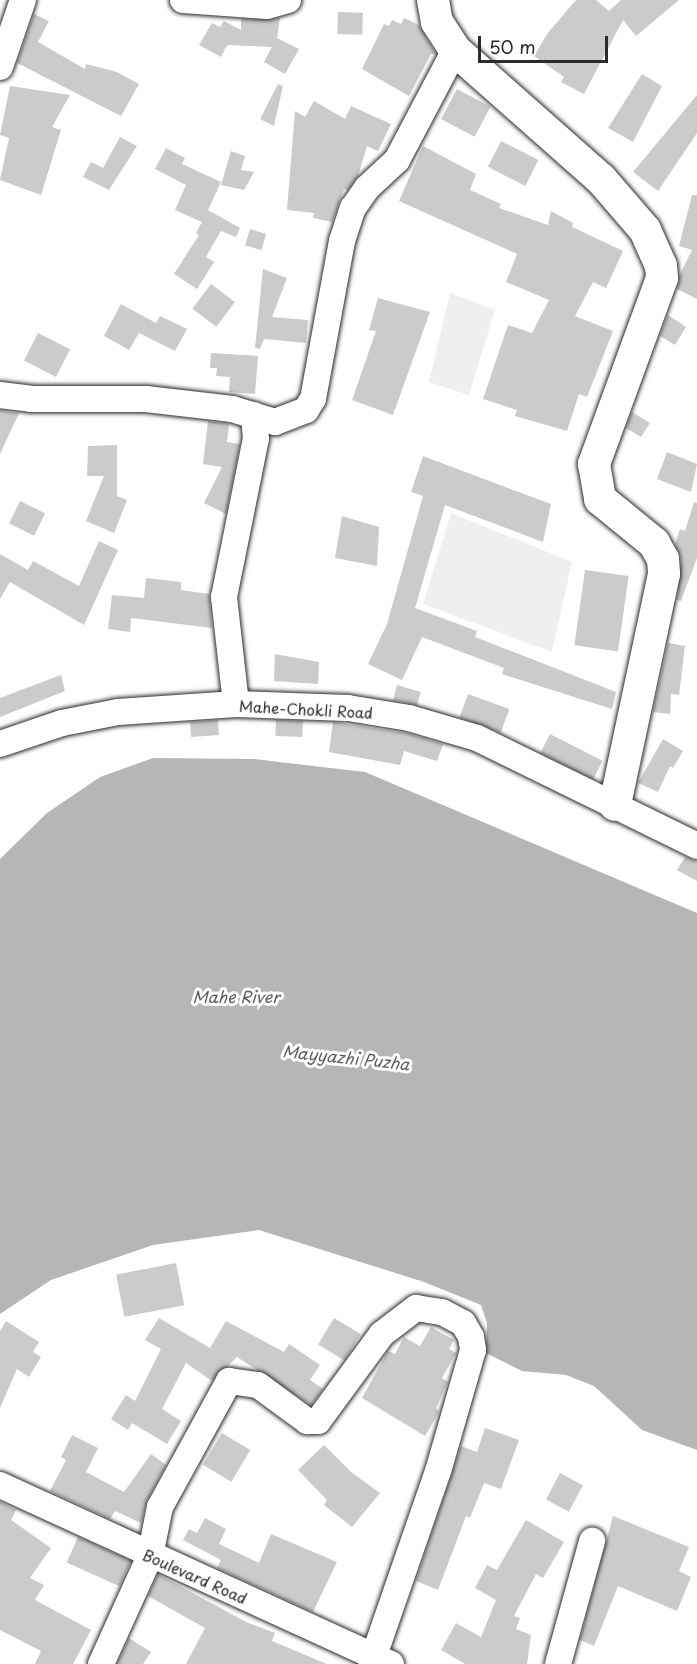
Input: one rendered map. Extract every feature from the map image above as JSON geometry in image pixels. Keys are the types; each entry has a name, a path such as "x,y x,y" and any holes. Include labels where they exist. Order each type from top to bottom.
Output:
{"main road":[{"path":"433,0 437,22 455,50 601,179 645,230 661,266 662,278 594,464 600,500 654,543 663,559 664,574 615,806"}],"street":[{"path":"0,67 22,0"},
{"path":"183,0 267,6 288,0"},
{"path":"0,395 31,399 146,399 254,415 275,422 306,410 314,399 342,241 353,208 367,188 397,160 455,50"},
{"path":"236,704 224,597 256,439 254,415"},
{"name":"Mahe-Chokli Road","path":"0,744 62,723 118,712 236,704 348,708 409,718 477,738 697,846"},
{"path":"101,1664 150,1557 160,1507 229,1381 258,1385 307,1421 318,1421 382,1334 416,1308 442,1312 463,1323 471,1337 473,1350 438,1471 378,1661"},
{"name":"Boulevard Road","path":"0,1485 150,1557 378,1661"},
{"path":"558,1664 592,1541"}],"shaded area":[{"path":"450,293 495,310 469,395 429,382"},
{"path":"451,513 572,562 552,652 423,604"}],"water":[{"name":"Mahe River","path":"153,758 253,759 365,772 697,913 697,1450 642,1430 594,1386 566,1375 522,1371 486,1353 487,1323 481,1305 424,1282 259,1230 153,1245 51,1280 0,1314 0,859 47,813 100,777"}],"building":[{"path":"576,0 596,0 609,11 621,0 679,0 636,36 623,20 584,94 561,82 564,77 534,56 547,34"},
{"path":"338,12 363,13 362,35 337,34"},
{"path":"34,14 49,21 38,42 85,69 86,64 117,72 139,84 121,116 17,63"},
{"path":"280,18 277,38 299,49 285,74 264,62 272,47 227,45 221,57 199,45 212,23 220,27 224,21 241,30 241,19"},
{"path":"404,18 419,25 436,54 431,54 409,96 362,69 384,24 389,26 392,20 401,24"},
{"path":"642,74 662,86 633,142 608,128"},
{"path":"278,84 283,86 274,126 260,119"},
{"path":"10,86 70,95 52,127 61,130 41,195 0,180 9,138 0,135"},
{"path":"457,89 491,107 475,137 441,119"},
{"path":"697,95 697,133 658,191 633,172"},
{"path":"314,101 345,119 351,106 391,124 378,151 367,146 358,176 348,190 344,189 332,222 313,218 314,213 287,210 295,111 305,117"},
{"path":"120,137 137,146 109,190 83,177 91,162 103,168"},
{"path":"501,141 538,160 525,186 488,167"},
{"path":"423,146 476,174 470,190 501,204 499,208 548,225 551,211 573,223 572,227 623,251 606,288 593,282 575,316 613,331 587,397 579,394 567,431 515,416 517,410 483,399 508,325 532,333 549,300 506,282 517,254 399,201"},
{"path":"166,148 185,158 182,164 221,182 208,210 240,228 236,237 221,231 206,257 214,262 197,289 174,274 199,235 196,233 202,222 175,210 186,185 155,169"},
{"path":"231,151 245,156 241,170 254,172 244,190 221,185"},
{"path":"692,195 697,195 697,299 677,289 680,274 692,250 679,246"},
{"path":"250,229 266,234 261,250 245,245"},
{"path":"263,269 287,278 272,317 308,320 306,343 264,339 260,349 255,348"},
{"path":"211,284 235,302 216,327 192,309"},
{"path":"378,298 430,312 393,415 352,400 376,331 369,330"},
{"path":"121,304 156,323 160,316 187,329 175,351 139,333 129,350 104,336"},
{"path":"668,315 686,327 675,345 660,336"},
{"path":"38,333 70,349 56,377 24,361"},
{"path":"211,353 258,356 255,394 229,392 230,377 216,376 217,368 210,368"},
{"path":"0,410 19,413 0,454"},
{"path":"632,412 650,423 641,437 626,428"},
{"path":"208,421 229,424 227,442 240,444 226,514 204,503 222,467 203,464"},
{"path":"117,445 117,496 127,500 114,533 86,521 104,476 87,476 88,446"},
{"path":"667,452 697,464 691,492 657,479"},
{"path":"423,456 551,504 543,542 445,505 415,608 477,631 475,637 616,692 612,709 502,674 504,668 422,637 402,680 368,664 387,624 423,496 411,492"},
{"path":"20,501 45,513 34,536 9,523"},
{"path":"694,502 697,503 697,558 681,601 677,600 681,558 675,544 680,529 685,531"},
{"path":"342,516 379,527 377,566 335,558"},
{"path":"99,541 118,550 84,625 10,582 0,599 0,554 28,570 33,561 79,586"},
{"path":"585,570 629,576 618,651 574,645"},
{"path":"146,578 181,582 181,590 209,594 212,628 131,618 130,632 108,629 112,595 144,598"},
{"path":"668,643 685,646 679,695 671,694 670,714 653,712"},
{"path":"275,654 319,662 318,684 274,681"},
{"path":"61,675 65,691 0,717 0,698"},
{"path":"397,685 421,692 417,705 393,700"},
{"path":"468,694 509,709 501,733 459,717"},
{"path":"218,720 219,735 191,737 190,722"},
{"path":"276,720 303,721 302,737 275,736"},
{"path":"333,722 406,733 443,744 437,761 404,751 400,765 329,752"},
{"path":"550,734 603,761 593,779 540,753"},
{"path":"663,739 683,751 673,768 670,766 658,792 638,783"},
{"path":"685,857 697,861 697,881 677,870"},
{"path":"176,1263 184,1305 124,1317 116,1275"},
{"path":"159,1318 210,1348 226,1321 284,1352 289,1344 320,1365 310,1380 323,1389 311,1405 237,1357 212,1381 186,1363 162,1409 181,1421 167,1444 132,1423 128,1430 111,1419 126,1395 135,1401 161,1349 145,1340"},
{"path":"334,1318 361,1334 345,1361 318,1345"},
{"path":"6,1321 39,1342 33,1352 41,1357 29,1377 17,1369 0,1408 0,1331"},
{"path":"431,1327 454,1340 449,1349 456,1353 442,1378 448,1382 436,1408 439,1412 425,1436 362,1398 388,1351 395,1354 404,1337 420,1346"},
{"path":"485,1428 519,1440 501,1489 484,1483 470,1518 466,1516 438,1590 416,1581 461,1446 477,1452"},
{"path":"222,1433 250,1450 231,1482 203,1465"},
{"path":"72,1435 98,1448 86,1472 124,1492 151,1454 166,1465 147,1500 141,1523 115,1511 110,1519 50,1491 66,1460 61,1457"},
{"path":"324,1445 351,1472 380,1493 352,1527 324,1505 327,1500 298,1470"},
{"path":"560,1473 583,1485 569,1512 546,1499"},
{"path":"0,1502 16,1510 11,1520 51,1548 30,1578 44,1585 35,1600 91,1630 73,1664 35,1664 41,1651 0,1630"},
{"path":"613,1516 689,1547 679,1571 691,1577 677,1611 618,1586 594,1646 580,1640"},
{"path":"205,1518 226,1529 219,1544 259,1563 271,1534 337,1562 313,1612 217,1568 221,1560 183,1540 189,1529 197,1533"},
{"path":"526,1520 564,1542 543,1578 536,1574 514,1616 520,1618 516,1629 531,1635 527,1664 465,1664 441,1650 456,1623 481,1637 496,1600 475,1588 487,1565 497,1570"},
{"path":"78,1537 131,1561 120,1586 67,1563"},
{"path":"158,1574 246,1622 275,1633 272,1641 327,1664 186,1664 205,1628 148,1596"},
{"path":"129,1638 151,1652 143,1664 117,1664"}],"water label":[{"name":"Mayyazhi Puzha","path":"346,1057"}]}
